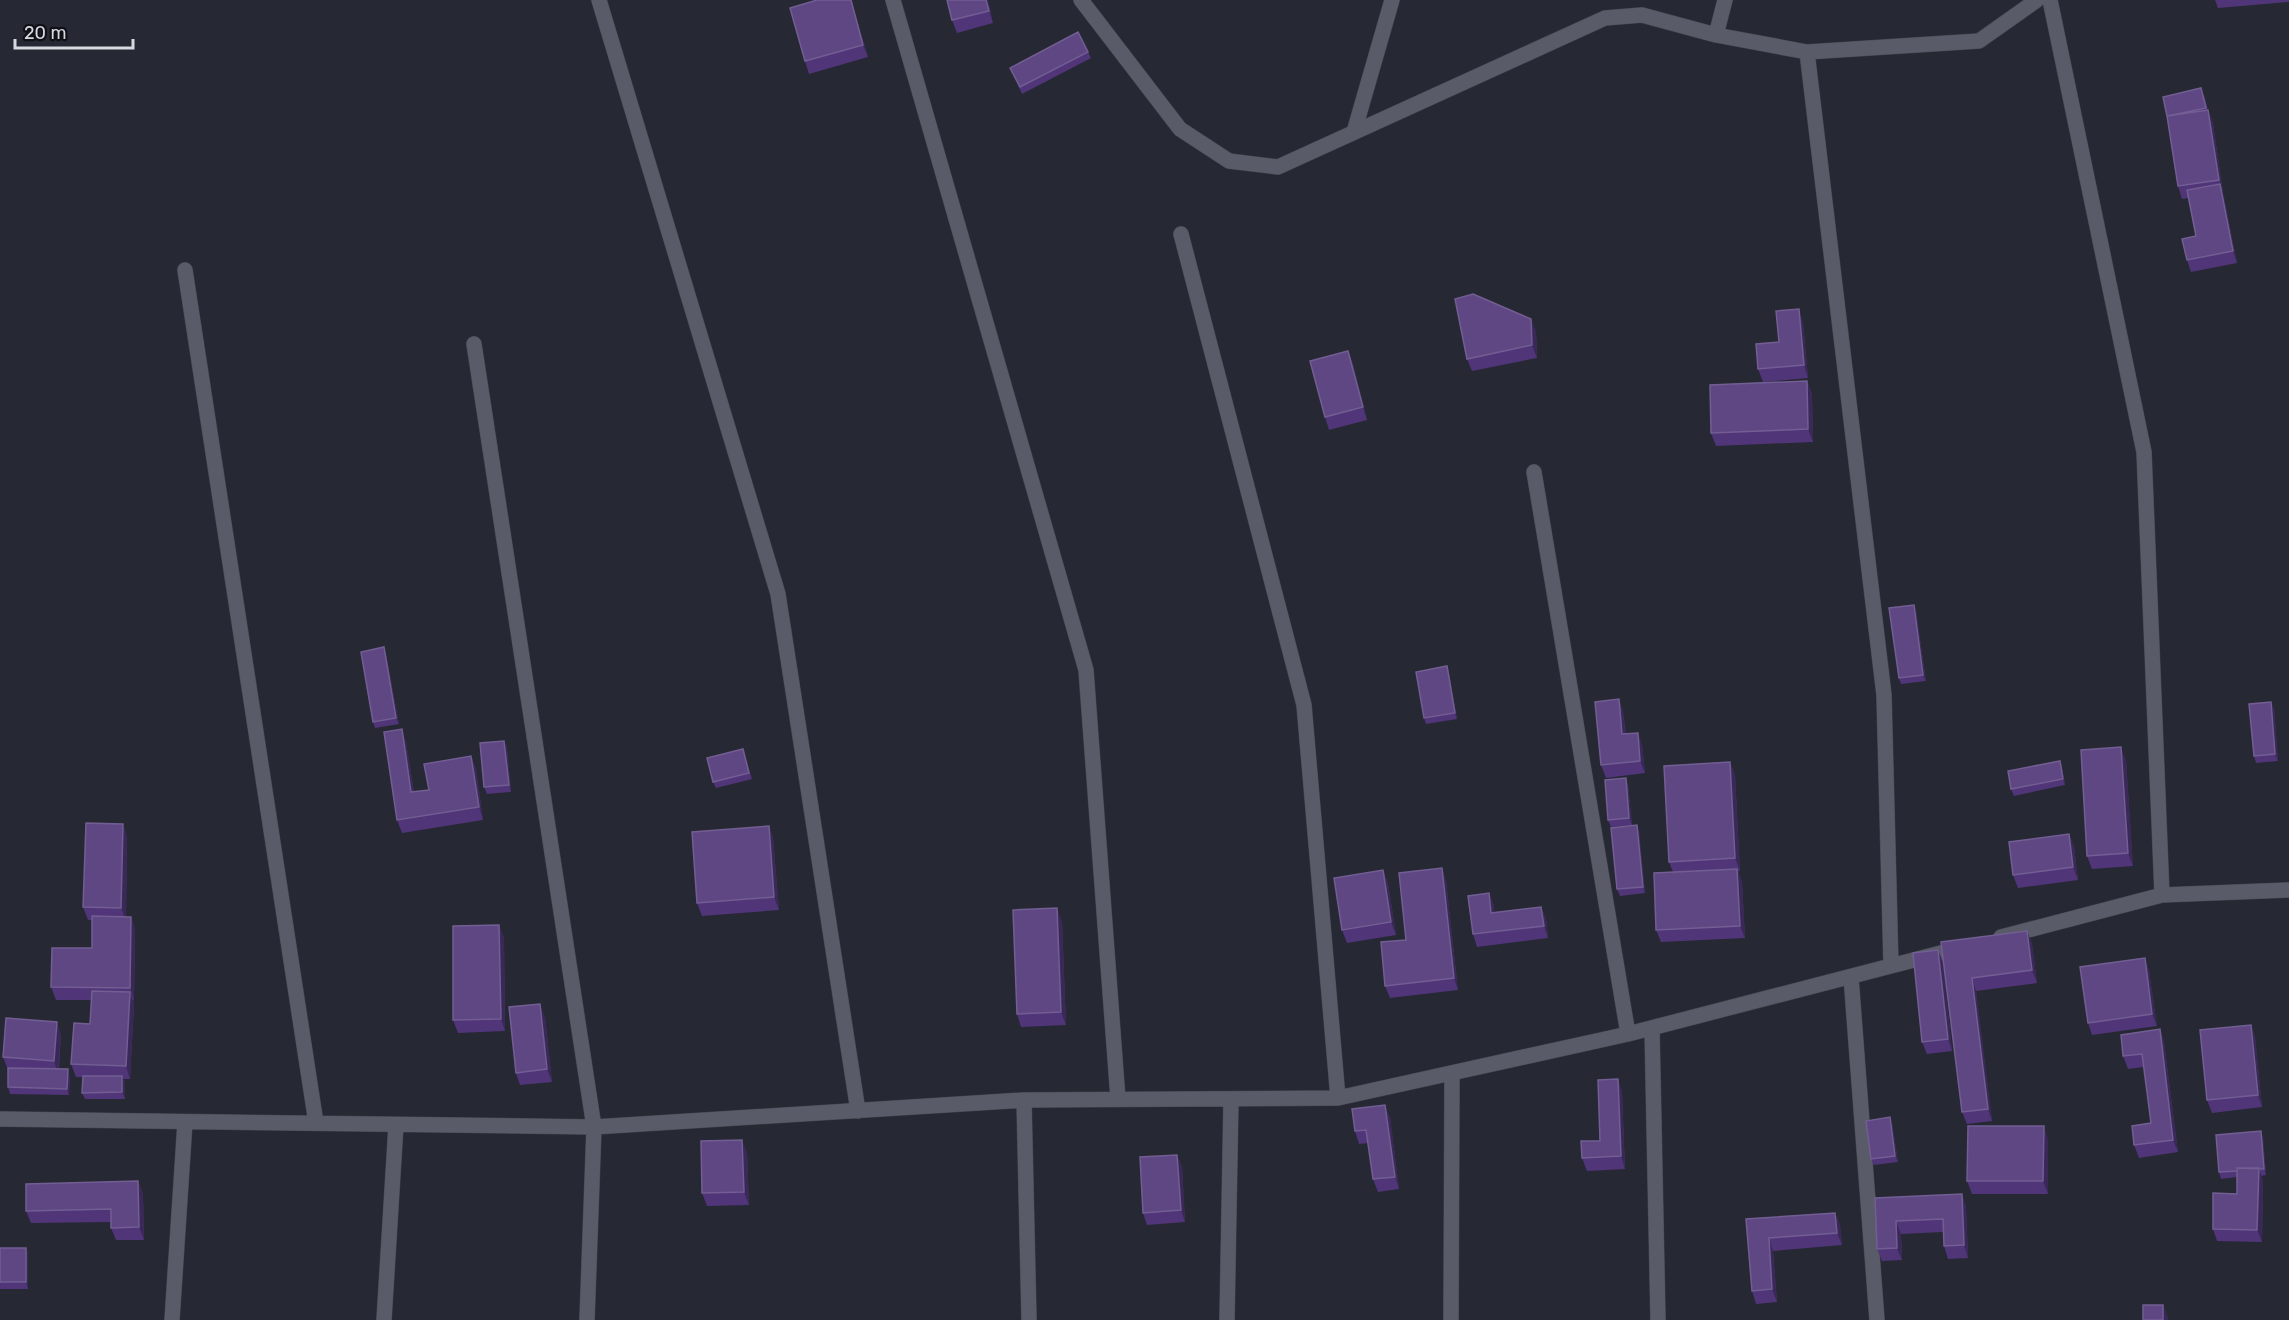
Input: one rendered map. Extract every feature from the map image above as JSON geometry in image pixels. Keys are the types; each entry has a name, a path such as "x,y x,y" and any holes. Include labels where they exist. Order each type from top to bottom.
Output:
{"street":[{"path":"600,0 778,594 858,1111"},
{"path":"893,0 1086,670 1118,1099"},
{"path":"1081,0 1179,129 1229,161 1278,166 1605,18 1642,15 1716,35 1807,51 1979,41 2037,0"},
{"path":"1354,132 1392,0"},
{"path":"1716,35 1725,0"},
{"path":"2050,0 2144,452 2162,895"},
{"path":"1807,51 1884,695 1891,966"},
{"path":"1181,234 1304,705 1338,1098"},
{"path":"185,270 316,1123"},
{"path":"474,344 594,1127 587,1320"},
{"path":"1534,472 1628,1035"},
{"path":"0,1119 594,1127 1024,1100 1338,1098 1628,1035 2162,895 2289,890"},
{"path":"1851,977 1877,1320"},
{"path":"1652,1028 1658,1320"},
{"path":"1451,1320 1452,1073"},
{"path":"1227,1320 1231,1099"},
{"path":"1024,1100 1029,1320"},
{"path":"172,1320 185,1122"},
{"path":"384,1320 396,1125"}],"building":[{"path":"817,0 851,0 863,45 805,61 790,8"},
{"path":"947,0 986,0 989,11 952,20"},
{"path":"1078,32 1088,52 1020,87 1010,68"},
{"path":"2201,88 2206,108 2167,116 2163,97"},
{"path":"2208,110 2219,180 2178,186 2167,116"},
{"path":"2220,184 2233,251 2187,260 2182,239 2196,236 2187,190"},
{"path":"1473,294 1531,319 1532,345 1467,359 1455,299"},
{"path":"1799,309 1804,365 1758,369 1756,344 1779,342 1776,311"},
{"path":"1348,351 1363,407 1325,417 1310,361"},
{"path":"1807,381 1808,429 1711,433 1710,385"},
{"path":"1914,605 1923,675 1899,678 1889,608"},
{"path":"384,647 396,718 373,722 361,652"},
{"path":"1447,666 1455,713 1424,718 1416,672"},
{"path":"1619,699 1622,734 1638,733 1640,761 1601,765 1595,702"},
{"path":"2271,702 2275,754 2254,756 2249,704"},
{"path":"402,729 411,792 429,790 424,764 471,756 479,807 397,820 384,732"},
{"path":"504,741 509,785 484,787 480,743"},
{"path":"2121,747 2128,853 2087,856 2081,750"},
{"path":"743,749 749,773 713,782 707,758"},
{"path":"2060,761 2063,779 2011,789 2008,771"},
{"path":"1730,762 1735,858 1669,862 1664,766"},
{"path":"1626,778 1629,818 1608,820 1605,780"},
{"path":"86,823 123,824 121,908 83,907"},
{"path":"1637,825 1643,887 1617,889 1611,828"},
{"path":"769,826 774,897 697,903 692,832"},
{"path":"2069,834 2073,867 2013,875 2009,842"},
{"path":"1442,868 1454,978 1385,986 1381,942 1406,940 1399,873"},
{"path":"1737,869 1740,926 1656,930 1654,873"},
{"path":"1383,870 1391,922 1342,930 1334,878"},
{"path":"1489,893 1491,913 1541,907 1544,926 1473,934 1468,896"},
{"path":"1057,908 1061,1012 1017,1014 1013,910"},
{"path":"92,916 131,917 130,988 51,987 52,948 92,948"},
{"path":"499,925 501,1019 453,1020 453,926"},
{"path":"2027,931 2032,970 1972,978 1988,1109 1962,1112 1941,942"},
{"path":"1938,950 1948,1039 1922,1042 1913,953"},
{"path":"2145,958 2152,1014 2088,1023 2080,967"},
{"path":"92,991 130,992 126,1066 71,1064 74,1023 90,1024"},
{"path":"540,1004 547,1069 516,1073 509,1007"},
{"path":"6,1018 57,1022 54,1061 3,1057"},
{"path":"2251,1025 2258,1095 2207,1100 2200,1030"},
{"path":"2160,1029 2173,1140 2134,1145 2132,1126 2151,1123 2142,1054 2123,1056 2121,1035"},
{"path":"8,1068 68,1069 67,1089 8,1087"},
{"path":"83,1076 122,1076 122,1092 82,1093"},
{"path":"1618,1079 1621,1156 1582,1158 1581,1141 1600,1141 1598,1080"},
{"path":"1385,1105 1395,1177 1373,1179 1366,1130 1355,1131 1352,1109"},
{"path":"1890,1117 1895,1156 1871,1159 1866,1121"},
{"path":"1968,1126 2044,1126 2043,1181 1967,1181"},
{"path":"2261,1131 2264,1169 2237,1168 2237,1171 2219,1172 2216,1135"},
{"path":"742,1140 744,1192 702,1193 701,1141"},
{"path":"1177,1155 1181,1210 1143,1213 1140,1157"},
{"path":"2237,1168 2259,1168 2257,1230 2213,1229 2213,1193 2237,1194"},
{"path":"138,1181 139,1227 111,1228 111,1209 26,1211 26,1184"},
{"path":"1962,1194 1964,1245 1944,1246 1943,1219 1896,1221 1897,1248 1877,1249 1875,1198"},
{"path":"1835,1213 1837,1233 1769,1238 1772,1289 1752,1291 1746,1219"},
{"path":"0,1248 26,1248 26,1282 0,1282"},
{"path":"2143,1305 2163,1305 2163,1320 2143,1320"}]}
